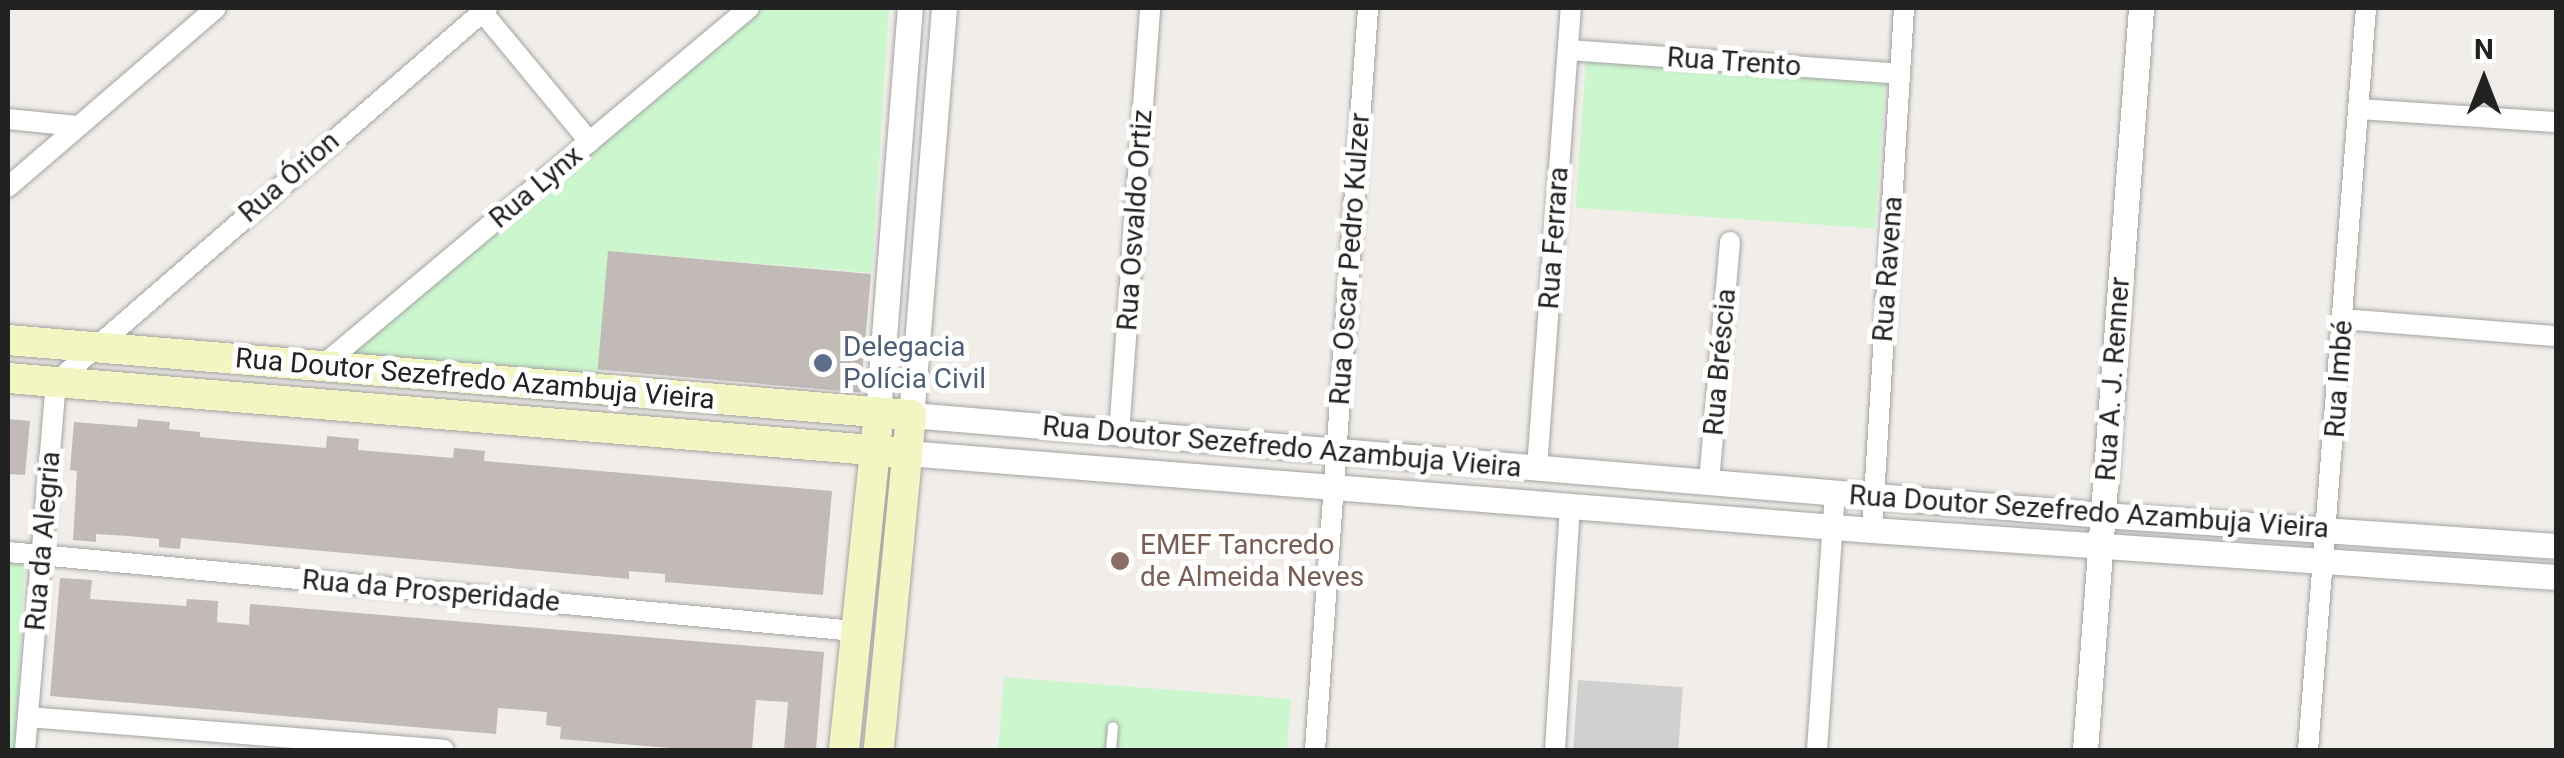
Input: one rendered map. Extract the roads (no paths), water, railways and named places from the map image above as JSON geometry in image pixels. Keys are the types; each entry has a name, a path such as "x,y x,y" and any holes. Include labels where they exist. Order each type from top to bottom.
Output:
{"main road":[{"name":"Rua Doutor Sezefredo Azambuja Vieira","path":"8,340 910,415"},
{"name":"Rua Doutor Sezefredo Azambuja Vieira","path":"8,378 908,452"},
{"path":"649,431 654,394"},
{"path":"844,750 878,412"},
{"path":"879,750 910,415"}],"street":[{"path":"8,186 216,8"},
{"name":"Rua Lynx","path":"322,366 748,8"},
{"path":"878,412 910,8"},
{"path":"910,415 924,294 944,8"},
{"name":"Rua Osvaldo Ortiz","path":"1119,433 1150,8"},
{"name":"Rua Oscar Pedro Kulzer","path":"1315,750 1368,8"},
{"name":"Rua Ferrara","path":"1537,468 1571,8"},
{"name":"Rua Ravena","path":"1872,530 1904,8"},
{"name":"Rua A. J. Renner","path":"2085,750 2141,8"},
{"name":"Rua Imbé","path":"2308,750 2366,8"},
{"path":"483,9 590,142"},
{"name":"Rua Órion","path":"92,347 483,9"},
{"name":"Rua Trento","path":"1568,50 1900,74"},
{"path":"2358,109 2556,122"},
{"path":"8,120 77,126"},
{"name":"Rua Bréscia","path":"1709,482 1730,242"},
{"path":"890,293 924,294"},
{"path":"2343,318 2556,336"},
{"path":"56,382 92,347"},
{"name":"Rua da Alegria","path":"25,750 56,382"},
{"name":"Rua Doutor Sezefredo Azambuja Vieira","path":"910,415 1874,496 2556,546"},
{"name":"Rua Doutor Sezefredo Azambuja Vieira","path":"908,452 1570,507 2556,578"},
{"path":"1817,750 1835,492"},
{"path":"1555,750 1570,507"},
{"name":"Rua da Prosperidade","path":"8,552 854,631"},
{"path":"28,717 444,750"}],"lane":[{"path":"1110,750 1114,727"}],"place":[{"name":"Delegacia Polícia Civil","path":"823,363"},
{"name":"EMEF Tancredo de Almeida Neves","path":"1120,561"}]}
